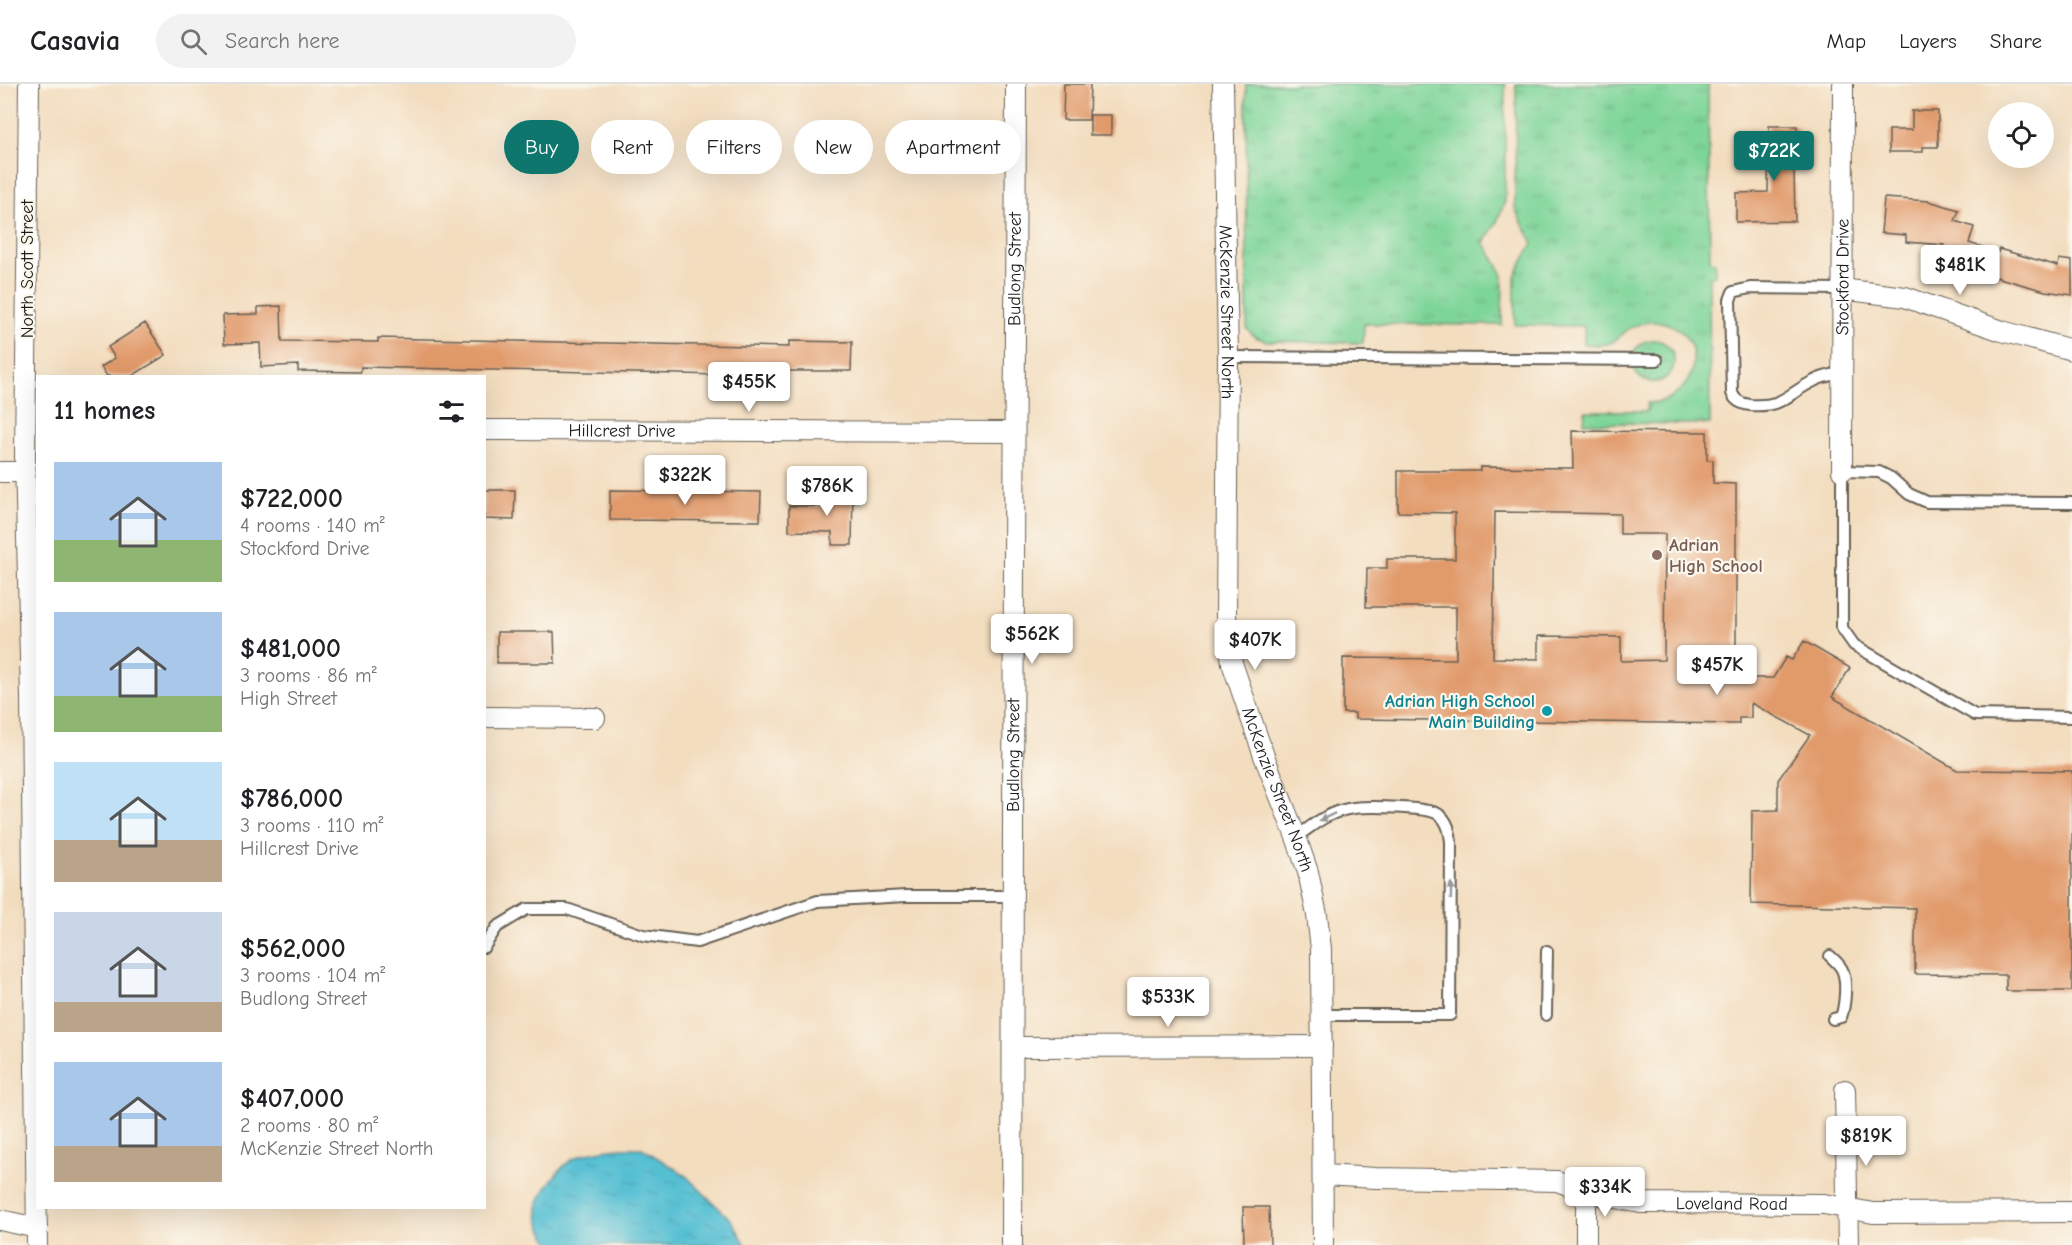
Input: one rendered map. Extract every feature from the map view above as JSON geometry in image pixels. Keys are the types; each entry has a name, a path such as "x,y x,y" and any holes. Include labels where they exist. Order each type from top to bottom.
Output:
{"street":[{"name":"North Scott Street","path":"29,84 25,465 34,714 36,1081"},
{"name":"Budlong Street","path":"1012,1245 1013,432 1016,84"},
{"name":"McKenzie Street North","path":"1223,84 1228,357 1226,617 1232,663 1308,872 1317,915 1321,949 1323,1245"},
{"name":"Stockford Drive","path":"1842,471 1843,84"},
{"path":"1841,289 1905,297 2002,331 2072,350"},
{"name":"Hillcrest Drive","path":"486,430 1013,432"},
{"path":"0,460 25,465"},
{"path":"0,472 25,465"},
{"path":"486,717 595,718"},
{"path":"1013,1047 1322,1046"},
{"path":"1845,1090 1848,1245"},
{"name":"Loveland Road","path":"1323,1174 1376,1178 1557,1181 1586,1192 1641,1203 1824,1204 1873,1213 2072,1212"},
{"path":"1586,1192 1586,1245"},
{"name":"North Scott Street","path":"37,1209 37,1237"},
{"path":"0,1220 37,1237"}],"lane":[{"path":"1841,289 1750,288 1733,292 1730,300 1732,393 1742,404 1760,406 1774,404 1785,400 1812,382 1842,373"},
{"path":"1228,357 1657,360"},
{"path":"2072,503 1927,502 1909,494 1891,478 1879,472 1842,471 1842,628 1854,645 1975,715 2072,717"},
{"path":"1296,837 1317,821 1354,808 1411,809 1437,813 1444,819 1449,829 1451,842 1450,1015 1322,1015"},
{"path":"486,944 497,927 527,909 567,909 643,935 697,942 818,900 906,896 1014,896"},
{"path":"1546,1015 1547,951"},
{"path":"1830,956 1840,966 1844,975 1844,1010 1841,1017 1833,1019"}],"green space":[{"path":"1246,84 1505,84 1505,201 1497,222 1484,242 1503,275 1502,325 1364,324 1363,343 1267,341 1255,337 1247,329"},
{"path":"1516,84 1708,84 1710,261 1715,262 1715,275 1709,277 1710,424 1584,423 1585,411 1647,411 1647,403 1665,400 1678,392 1687,381 1692,368 1693,354 1688,341 1679,330 1665,323 1645,323 1630,328 1612,342 1598,345 1584,344 1584,326 1515,325 1515,276 1533,243 1515,209"},
{"path":"1653,340 1668,346 1674,361 1668,376 1653,382 1638,376 1632,361 1638,346"}],"water":[{"path":"623,1148 642,1148 685,1175 732,1221 746,1245 553,1245 542,1228 538,1212 542,1194 551,1180 578,1156"}],"building":[{"path":"1064,84 1090,84 1089,120 1063,120"},
{"path":"1912,111 1938,111 1938,147 1923,147 1923,152 1889,152 1889,130 1912,130"},
{"path":"1090,115 1111,115 1111,135 1090,135"},
{"path":"1769,126 1797,126 1797,169 1794,169 1795,221 1736,222 1736,193 1768,192"},
{"path":"1884,198 1929,201 1959,210 1955,221 1974,227 1969,243 2058,266 2059,259 2072,261 2072,295 2045,291 1939,261 1944,245 1906,242 1906,235 1881,233"},
{"path":"281,306 282,341 378,342 378,338 789,347 789,341 852,342 851,371 767,371 767,376 361,367 361,372 298,371 298,365 261,367 260,343 224,344 223,315 258,314 258,307"},
{"path":"145,323 166,355 134,375 106,375 101,367 115,358 108,347"},
{"name":"Adrian High School Main Building","path":"1572,431 1707,432 1707,460 1713,460 1713,483 1736,484 1736,662 1751,662 1751,678 1773,678 1786,657 1792,660 1804,641 1850,668 1832,697 1957,770 2072,771 2072,991 2006,991 2006,975 1915,974 1915,908 1751,904 1752,811 1778,810 1778,780 1810,735 1751,703 1751,718 1739,718 1739,724 1355,719 1355,713 1343,713 1343,658 1456,659 1456,607 1366,607 1367,568 1387,568 1387,559 1455,559 1455,513 1398,512 1398,471 1480,471 1480,467 1573,468","holes":["1495,512 1620,514 1620,534 1665,534 1664,660 1621,661 1621,637 1538,636 1538,659 1493,658"]},
{"path":"486,490 515,490 514,520 486,519"},
{"path":"610,490 761,492 760,521 610,520"},
{"path":"827,490 853,490 852,545 832,545 832,532 789,531 789,506 827,506"},
{"path":"497,632 554,632 555,663 497,663"},
{"path":"1243,1207 1269,1207 1270,1245 1244,1245"}],"place":[{"name":"Adrian High School","path":"1657,555"},
{"name":"Adrian High School Main Building","path":"1547,711"}]}
